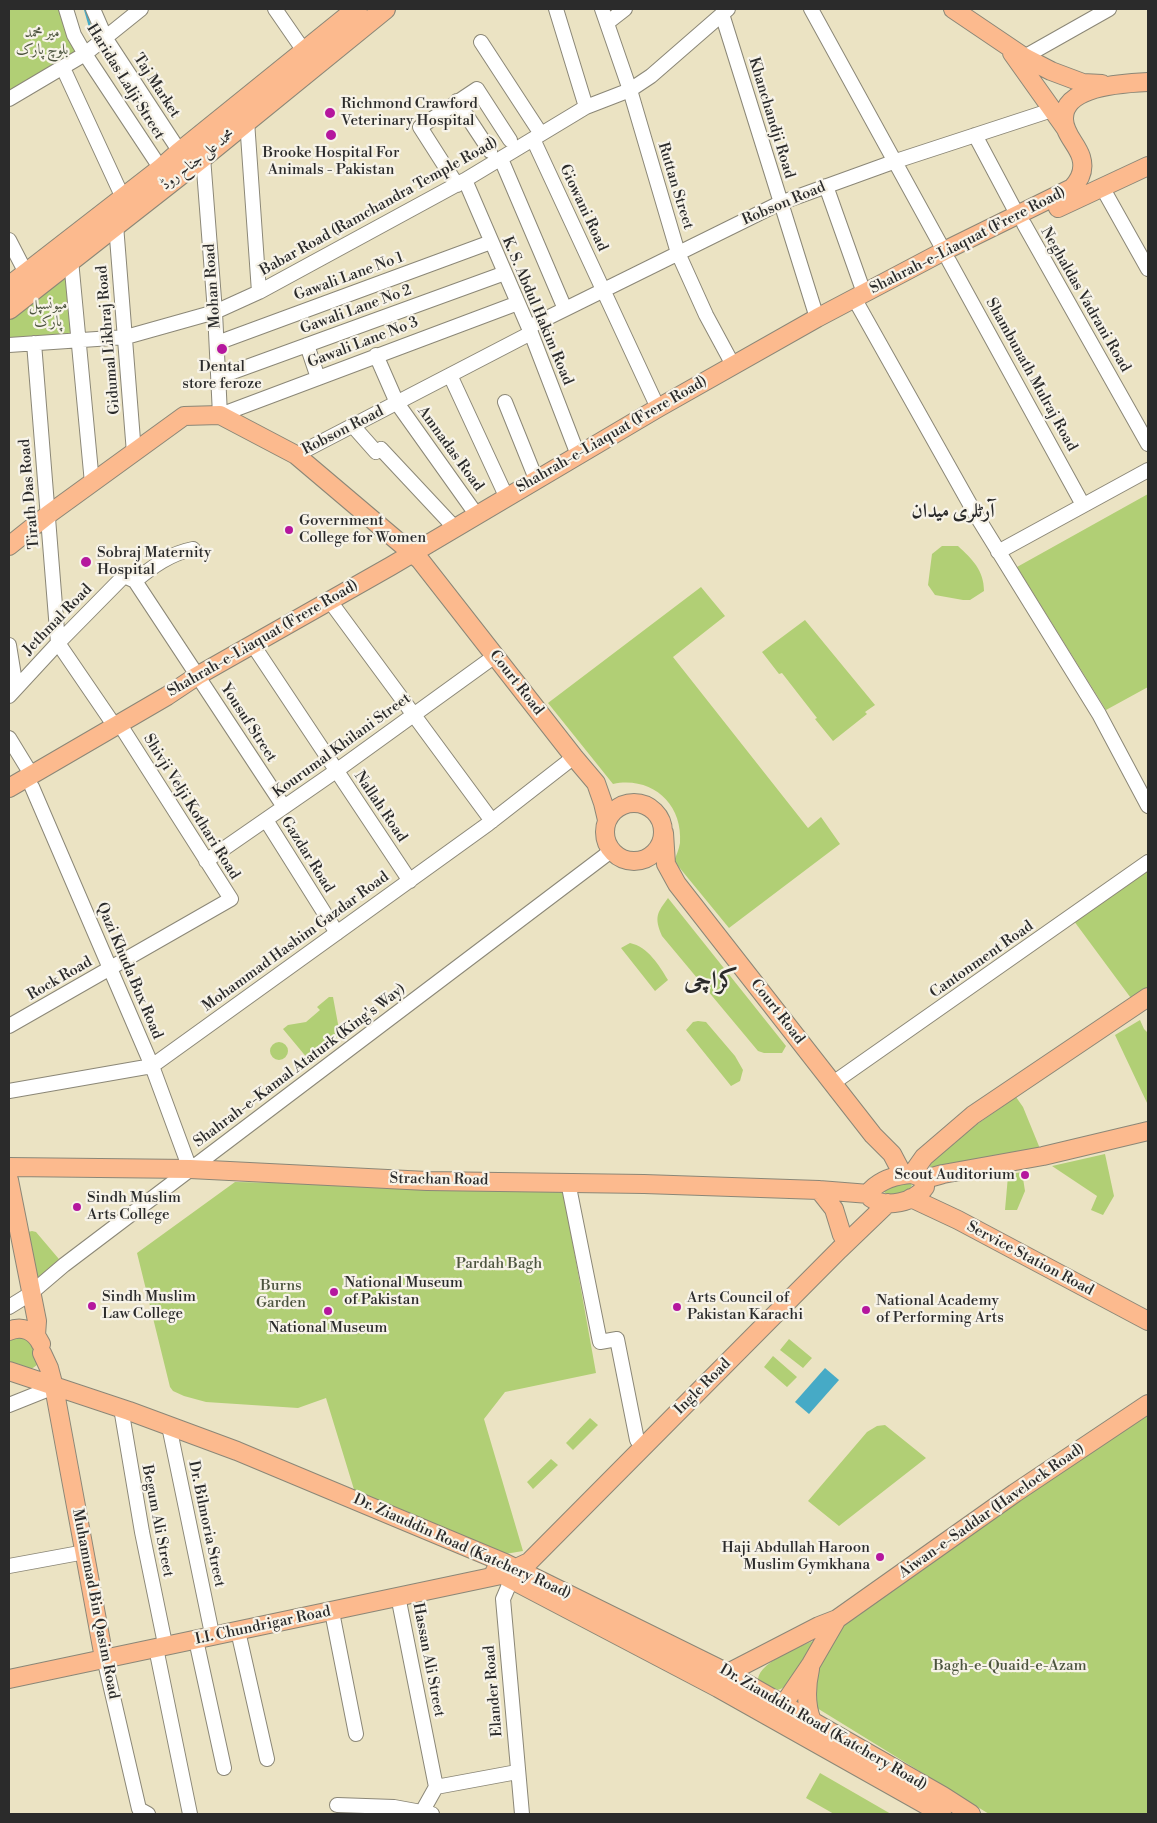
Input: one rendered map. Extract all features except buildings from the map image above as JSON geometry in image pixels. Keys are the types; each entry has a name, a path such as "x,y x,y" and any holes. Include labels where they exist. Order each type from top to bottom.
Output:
{"highway":[{"name":"محمد علی جناح روڈ","path":"9,287 161,169 357,9"},
{"name":"محمد علی جناح روڈ","path":"9,309 385,9"}],"main road":[{"path":"953,9 1024,57 1051,71 1083,83 1119,84 1148,82"},
{"path":"1004,42 1066,129 1081,158 1089,167 1099,174 1110,175 1124,173 1148,165"},
{"path":"1066,129 1064,117 1067,107 1075,98 1086,92 1119,84"},
{"name":"Shahrah-e-Liaquat (Frere Road)","path":"9,800 31,781 119,728 167,696 257,652 336,608 416,556 454,527 658,408 817,318 859,300 1021,219 1072,188 1078,182 1082,174 1081,158"},
{"name":"Shahrah-e-Liaquat (Frere Road)","path":"1021,219 1102,187 1148,165"},
{"name":"Shahrah-e-Liaquat (Frere Road)","path":"200,680 687,402 859,300"},
{"name":"Robson Road","path":"9,546 48,514 184,416 220,415 296,455"},
{"path":"296,455 416,556"},
{"name":"Court Road","path":"416,556 596,783 604,803 607,820"},
{"name":"Shahrah-e-Liaquat (Frere Road)","path":"9,788 31,781"},
{"path":"596,783 608,791 653,809 660,817 664,833 662,841 652,855 636,862"},
{"path":"641,803 634,802 616,808 607,820 604,830 607,844 618,857 656,868 677,884"},
{"name":"Court Road","path":"664,833 666,864 677,884 873,1135 892,1154 910,1182"},
{"path":"877,1199 874,1187 910,1182 924,1157 973,1115 1148,997"},
{"name":"Strachan Road","path":"9,1167 190,1169 428,1181 568,1182 819,1190 877,1199 910,1182 945,1184 989,1167 1148,1131"},
{"path":"9,1180 30,1294 37,1321 36,1335 18,1328 9,1331"},
{"name":"Service Station Road","path":"910,1182 958,1220 1148,1321"},
{"path":"819,1190 837,1216 842,1236"},
{"name":"Ingle Road","path":"505,1571 877,1199"},
{"name":"Ingle Road","path":"505,1571 529,1562 832,1258 877,1199"},
{"name":"Muhammad Bin Qasim Road","path":"36,1335 49,1368 104,1654"},
{"path":"10,1373 33,1370 38,1364 42,1353"},
{"name":"Dr. Ziauddin Road (Katchery Road)","path":"10,1373 52,1390 121,1410 236,1450 728,1673 826,1750 942,1814"},
{"name":"Aiwan-e-Saddar (Havelock Road)","path":"718,1688 728,1673 819,1626 837,1619 1148,1404"},
{"name":"Dr. Ziauddin Road (Katchery Road)","path":"505,1571 539,1594 718,1688 778,1711 812,1721 971,1814"},
{"name":"I.I. Chundrigar Road","path":"160,1643 196,1640 332,1612 505,1571"},
{"name":"I.I. Chundrigar Road","path":"9,1671 160,1643 211,1629 397,1587 505,1571"},
{"name":"Aiwan-e-Saddar (Havelock Road)","path":"778,1711 811,1664 837,1619"},
{"name":"I.I. Chundrigar Road","path":"9,1679 104,1654"},
{"path":"811,1664 807,1699 812,1721"}],"street":[{"name":"Haridas Lalji Street","path":"66,9 74,35 85,54 161,169"},
{"name":"Taj Market","path":"93,9 106,39 180,152"},
{"path":"9,99 85,54 141,9"},
{"path":"275,9 304,51"},
{"path":"556,9 586,106"},
{"name":"Ruttan Street","path":"602,9 630,90 678,253 706,315 733,366"},
{"path":"607,23 625,9"},
{"name":"Shambunath Mulraj Road","path":"811,9 1083,505"},
{"path":"1024,57 1109,9"},
{"name":"Babar Road (Ramchandra Temple Road)","path":"9,345 126,337 215,312 259,292 461,183 496,155 537,136 586,106 630,90 651,76 725,12"},
{"name":"Khanchandji Road","path":"725,12 780,203 817,318"},
{"name":"Giowani Road","path":"481,42 537,136 603,290 658,408"},
{"path":"63,68 123,198"},
{"path":"510,140 477,88 457,101 496,155 565,309"},
{"name":"K. S. Abdul Hakim Road","path":"457,101 420,127 461,183 492,242 530,330 578,455"},
{"name":"Robson Road","path":"296,455 450,375 565,309 780,203 896,161 1052,110"},
{"path":"247,121 259,292"},
{"name":"Neghaldas Vadrani Road","path":"975,135 1148,444"},
{"name":"Mohan Road","path":"203,156 215,312 220,415"},
{"path":"826,186 859,300 998,552 1099,714 1148,806"},
{"path":"1102,187 1148,269"},
{"name":"Gidumal Likhraj Road","path":"116,225 134,453"},
{"path":"9,240 26,273"},
{"name":"Gawali Lane No 1","path":"217,343 492,242"},
{"path":"71,260 92,483"},
{"name":"Gawali Lane No 2","path":"218,377 505,273"},
{"name":"Gawali Lane No 3","path":"220,415 518,303"},
{"name":"Tirath Das Road","path":"34,343 58,642"},
{"path":"307,345 318,378"},
{"name":"Amnadas Road","path":"376,355 398,403 476,514"},
{"path":"450,375 506,496"},
{"path":"505,402 536,479"},
{"path":"353,426 376,452 380,449 454,527"},
{"path":"998,552 1148,470"},
{"path":"135,581 153,566 185,550 193,549"},
{"name":"Jethmal Road","path":"13,692 58,642 124,576 135,581"},
{"name":"Yousuf Street","path":"135,581 284,807"},
{"path":"336,608 492,821"},
{"name":"Shivji Velji Kothari Road","path":"58,642 119,728 230,899"},
{"path":"9,645 13,692"},
{"name":"Nallah Road","path":"257,652 410,881"},
{"name":"Kourumal Khilani Street","path":"206,861 336,772 495,656"},
{"name":"Qazi Khuda Bux Road","path":"9,738 31,781 111,968 152,1066 190,1169"},
{"name":"Mohammad Hashim Gazdar Road","path":"9,1091 152,1066 492,821 574,757"},
{"name":"Gazdar Road","path":"266,820 337,933"},
{"name":"Shahrah-e-Kamal Ataturk (King's Way)","path":"9,1307 30,1294 64,1265 611,851"},
{"name":"Cantonment Road","path":"833,1084 1148,862"},
{"name":"Rock Road","path":"9,1026 230,899"},
{"path":"568,1182 600,1342 617,1339 637,1440"},
{"path":"9,1405 52,1390"},
{"name":"Begum Ali Street","path":"121,1410 190,1814"},
{"name":"Dr. Bilmoria Street","path":"169,1428 211,1629"},
{"path":"9,1566 85,1552"},
{"name":"Elander Road","path":"505,1571 503,1599 516,1772 522,1814"},
{"name":"Hassan Ali Street","path":"398,1596 436,1788"},
{"path":"332,1612 356,1734"},
{"path":"238,1631 267,1759"},
{"path":"196,1640 224,1768"},
{"name":"Muhammad Bin Qasim Road","path":"104,1654 139,1809 148,1814"},
{"path":"337,1804 427,1813 436,1788 516,1772"}],"green space":[{"name":"میر محمد بلوچ پارک","path":"9,9 66,9 85,54 9,99"},
{"name":"میونسپل پارک","path":"71,260 80,341 9,345 9,309"},
{"path":"1148,494 1148,687 1106,710 1017,567"},
{"path":"942,546 958,546 968,556 982,577 984,591 970,600 935,595 928,585 932,554"},
{"path":"701,587 725,616 673,657 808,828 821,817 840,844 729,928 674,861 680,843 680,829 670,805 652,789 640,784 613,784 548,703"},
{"path":"805,620 875,705 865,712 867,714 833,741 782,673 779,674 762,652"},
{"path":"1148,862 1148,1002 1139,1009 1071,917"},
{"path":"668,898 786,1046 782,1053 758,1051 662,936 657,920 661,908"},
{"path":"630,943 648,953 668,980 655,991 621,948"},
{"path":"329,997 333,997 338,1024 344,1032 308,1059 283,1029 288,1025 306,1022 320,1010 317,1007"},
{"path":"1140,1020 1148,1033 1148,1105 1115,1035"},
{"path":"693,1022 706,1022 735,1056 743,1070 740,1081 731,1086 686,1030"},
{"path":"279,1042 287,1047 288,1051 283,1059 279,1060 271,1055 270,1051 275,1043"},
{"path":"1016,1097 1023,1107 1043,1156 936,1182 927,1159"},
{"path":"1105,1154 1114,1196 1103,1215 1091,1210 1097,1196 1052,1166"},
{"path":"1022,1172 1025,1191 1017,1210 1005,1210 1008,1176"},
{"name":"Burns Garden","path":"235,1182 563,1189 596,1373 505,1392 484,1419 523,1551 505,1554 356,1496 326,1398 298,1408 206,1402 173,1391 170,1387 137,1253"},
{"path":"909,1182 912,1185 910,1188 899,1195 890,1195 883,1191 883,1189"},
{"path":"36,1232 64,1265 30,1291 20,1234"},
{"path":"9,1331 31,1331 38,1364 24,1371 9,1370"},
{"path":"789,1339 812,1358 803,1368 780,1350"},
{"path":"773,1356 797,1377 787,1387 764,1367"},
{"name":"Bagh-e-Quaid-e-Azam","path":"1148,1405 1148,1814 989,1814 791,1692 837,1619"},
{"path":"590,1418 598,1425 573,1450 566,1443"},
{"path":"885,1425 926,1458 839,1526 808,1501 867,1432 877,1426"},
{"path":"551,1459 558,1465 533,1489 527,1482"},
{"path":"821,1638 794,1678 781,1689 774,1690 758,1679 766,1666 784,1654"},
{"path":"820,1773 891,1814 834,1814 806,1798"}],"water":[{"path":"825,1368 839,1380 809,1414 795,1402"}],"waterway":[{"path":"85,9 91,30"}],"place":[{"name":"Richmond Crawford Veterinary Hospital","path":"330,113"},
{"name":"Brooke Hospital For Animals - Pakistan","path":"331,135"},
{"name":"Dental store feroze","path":"222,349"},
{"name":"Government College for Women","path":"289,530"},
{"name":"Sobraj Maternity Hospital","path":"86,562"},
{"name":"Scout Auditorium","path":"1025,1175"},
{"name":"Sindh Muslim Arts College","path":"77,1207"},
{"name":"National Museum of Pakistan","path":"334,1292"},
{"name":"Sindh Muslim Law College","path":"92,1306"},
{"name":"Arts Council of Pakistan Karachi","path":"677,1307"},
{"name":"National Academy of Performing Arts","path":"866,1310"},
{"name":"National Museum","path":"328,1311"},
{"name":"Haji Abdullah Haroon Muslim Gymkhana","path":"880,1557"}],"district":[{"name":"آرٹلری میدان","path":"953,512"},
{"name":"کراچی","path":"711,982"}],"park label":[{"name":"Pardah Bagh","path":"499,1264"}]}
